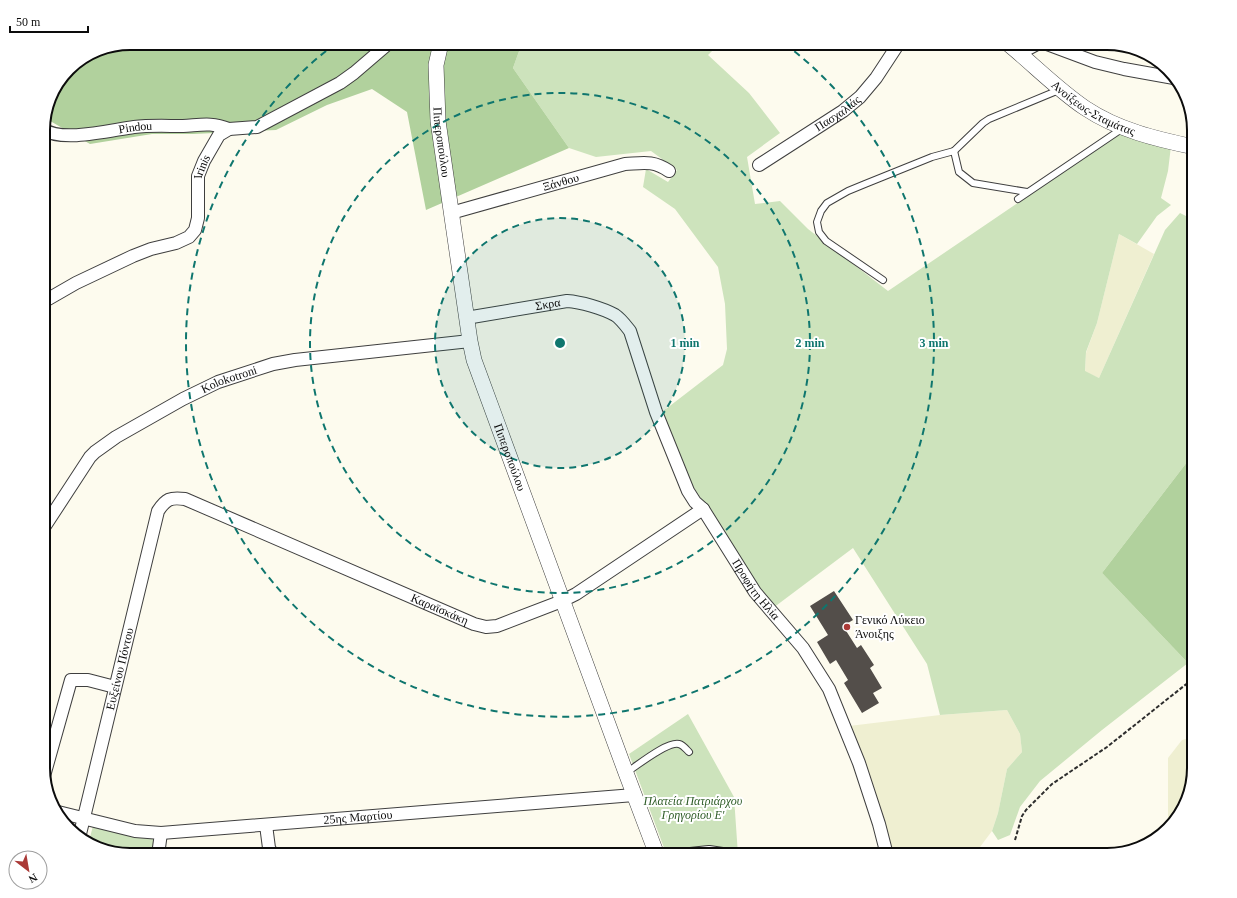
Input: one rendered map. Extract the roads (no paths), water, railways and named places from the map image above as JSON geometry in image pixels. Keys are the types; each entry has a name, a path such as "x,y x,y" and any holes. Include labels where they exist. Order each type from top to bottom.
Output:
{"street":[{"path":"229,128 257,126 283,114 340,83 381,50"},
{"name":"Πιπεροπούλου","path":"439,50 436,65 438,121 466,318 474,360 654,848"},
{"name":"Πασχαλιάς","path":"759,165 843,111 860,97 876,78 894,50"},
{"name":"Ανοίξεως-Σταμάτας","path":"1015,50 1060,89 1090,111 1123,128 1154,138 1187,145"},
{"path":"1020,54 1027,50"},
{"path":"1063,50 1095,62 1167,77"},
{"name":"Pindou","path":"50,132 68,136 142,127 212,124 229,128"},
{"name":"Irinis","path":"50,298 76,283 133,256 151,249 176,243 189,237 195,230 198,218 198,176 204,161 219,135 229,128"},
{"name":"Ξάνθου","path":"451,213 625,164 650,162 661,165 669,171"},
{"name":"Σκρα","path":"466,318 567,301 579,302 614,315 624,324"},
{"name":"Προφήτη Ηλία","path":"624,324 630,331 656,412 688,491 695,502 703,509 755,592 803,648 830,690 859,763 885,848"},
{"name":"Kolokotroni","path":"50,517 95,452 129,429 183,399 218,382 273,364 295,360 470,341"},
{"name":"Καραϊσκάκη","path":"164,502 174,498 184,499 474,624 486,627 497,626 562,601 576,594 703,509"},
{"name":"Ευξείνου Πόντου","path":"81,832 158,511 164,502"},
{"path":"50,755 71,680 88,680 115,687"},
{"name":"25ης Μαρτίου","path":"63,813 135,831 161,833 634,795"},
{"path":"266,825 270,848"},
{"path":"159,848 161,833"}],"lane":[{"path":"883,280 824,238 818,226 818,218 820,211 827,203 852,189 954,151 982,123 1060,89"},
{"path":"1018,199 1123,128"},
{"path":"954,151 959,172 973,183 1027,192"},
{"path":"626,773 670,745 678,744 685,747 689,752"}],"place":[{"name":"Γενικό Λύκειο Άνοιξης","path":"847,627"}],"park label":[{"name":"Πλατεία Πατριάρχου Γρηγορίου Ε'","path":"693,808"}]}
